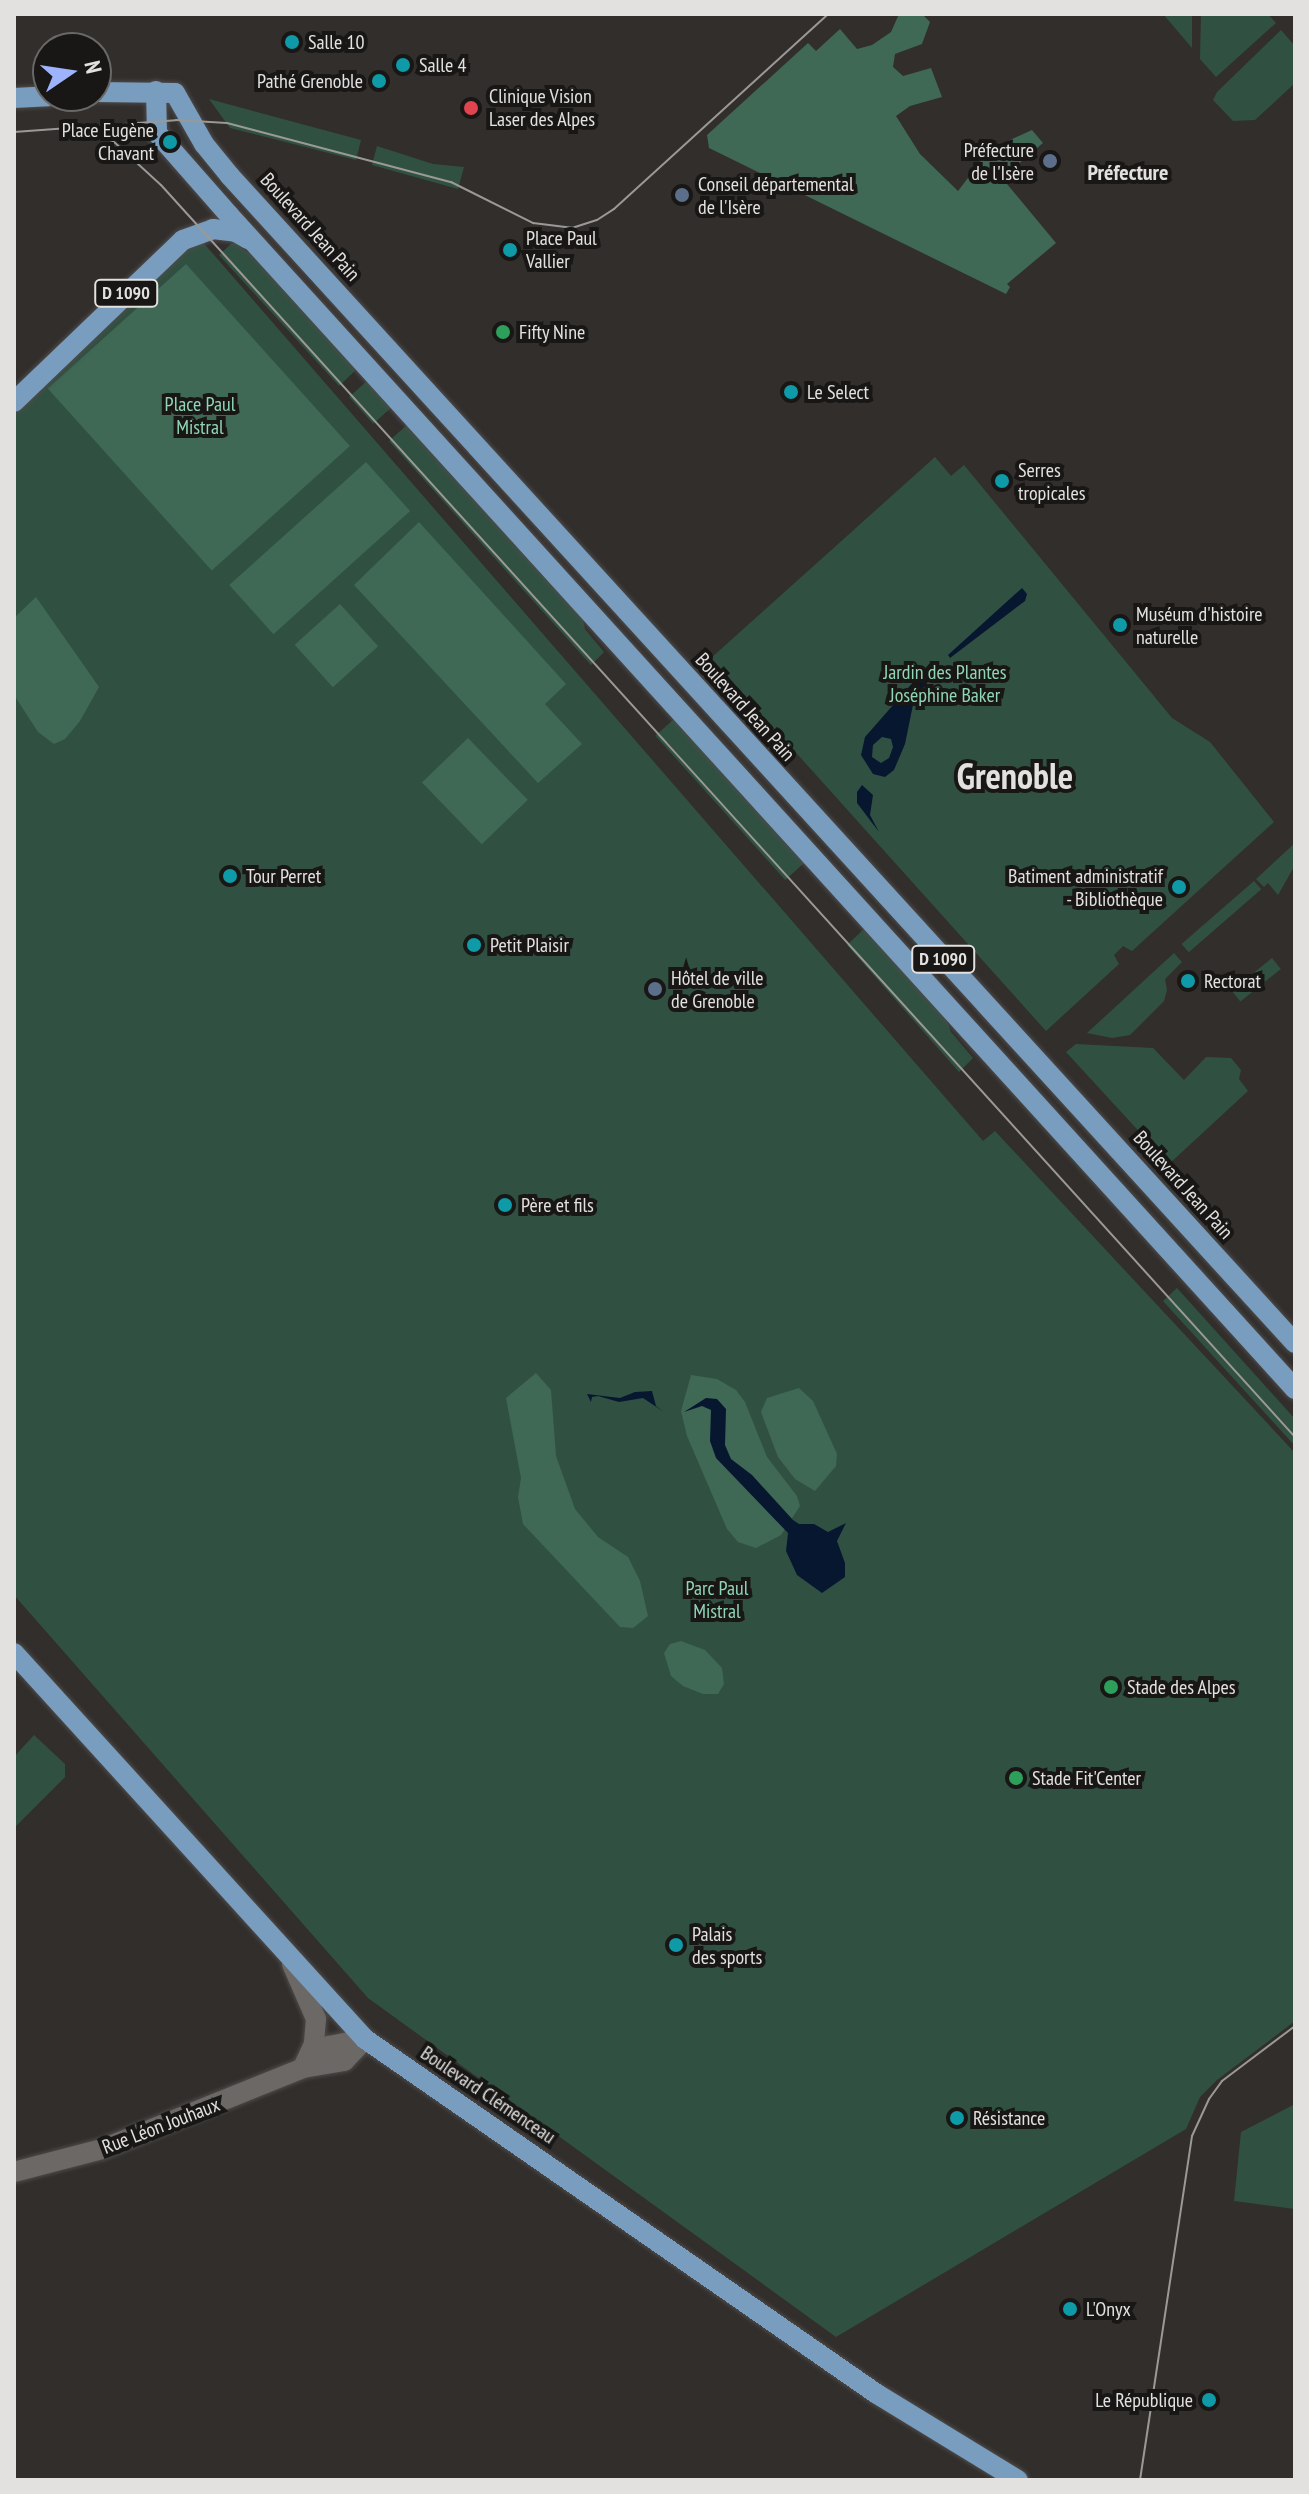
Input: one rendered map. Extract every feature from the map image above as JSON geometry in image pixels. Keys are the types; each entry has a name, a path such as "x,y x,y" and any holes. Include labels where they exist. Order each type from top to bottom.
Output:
{"main road":[{"path":"112,92 166,92 157,133 255,243"},
{"name":"Boulevard Jean Pain","path":"166,92 230,176 1295,1343"},
{"name":"D 1090","path":"14,402 183,240 203,230 223,229 255,243 1295,1389"},
{"name":"Boulevard Clémenceau","path":"14,1653 365,2039 877,2394 1018,2480"}],"street":[{"path":"287,1955 316,2019 314,2044 303,2068"},
{"name":"Rue Léon Jouhaux","path":"14,2172 102,2149 303,2068 322,2049 365,2039"}],"green space":[{"path":"899,14 922,14 930,22 922,44 895,54 893,67 903,76 931,68 942,97 910,106 896,116 920,154 958,191 990,149 1032,130 1043,143 1002,178 1056,243 1007,284 1010,287 1006,294 709,148 707,135 808,43 816,51 840,29 857,49 872,45 891,32"},
{"path":"1163,14 1192,14 1192,48"},
{"path":"1201,14 1268,14 1276,23 1216,77 1200,59"},
{"path":"1281,30 1295,46 1295,83 1255,120 1233,121 1213,100 1217,92"},
{"path":"209,99 361,140 356,160 230,128"},
{"path":"377,146 433,164 464,167 458,189 372,165"},
{"name":"Parc Paul Mistral","path":"201,240 983,1141 995,1131 1295,1453 1295,2021 1217,2080 1200,2097 1186,2129 836,2337 368,1998 14,1595 14,410 163,265"},
{"path":"233,242 259,260 359,367 339,386 219,255"},
{"name":"Place Paul Mistral","path":"186,264 350,446 212,571 48,388"},
{"path":"367,381 391,408 373,424 349,397"},
{"path":"408,424 582,615 585,629 604,652 591,665 389,441"},
{"name":"Jardin des Plantes Joséphine Baker","path":"935,457 951,476 964,465 1172,718 1210,742 1274,822 1132,951 1123,946 1114,955 1119,964 1046,1031 711,658"},
{"path":"366,462 410,511 273,634 229,585"},
{"path":"419,522 566,684 545,704 582,744 538,783 354,585"},
{"path":"36,597 99,687 80,721 65,739 54,744 38,732 14,695 14,618"},
{"path":"340,604 378,646 333,687 295,645"},
{"path":"674,719 804,863 785,880 655,736"},
{"path":"468,738 528,800 482,844 422,782"},
{"path":"1295,843 1295,865 1278,895 1268,883 1264,887 1256,879"},
{"path":"1254,881 1261,889 1189,952 1182,944"},
{"path":"865,928 946,1018 951,1032 973,1058 959,1072 847,945"},
{"path":"1174,953 1182,962 1165,979 1167,990 1164,1001 1130,1035 1112,1038 1087,1033"},
{"path":"1272,958 1281,969 1240,1002 1232,991"},
{"path":"1076,1044 1153,1048 1184,1080 1206,1057 1231,1058 1241,1070 1239,1079 1248,1091 1169,1164 1066,1052"},
{"path":"1177,1288 1295,1419 1295,1446 1163,1301"},
{"path":"536,1373 551,1390 556,1456 575,1509 598,1537 628,1557 640,1581 648,1616 633,1628 620,1627 523,1524 518,1497 521,1478 506,1398"},
{"path":"691,1375 717,1379 736,1390 745,1402 767,1457 797,1496 800,1506 781,1535 756,1548 738,1542 727,1529 687,1436 681,1411"},
{"path":"799,1388 813,1401 837,1454 836,1466 815,1491 795,1479 778,1457 761,1412 767,1398"},
{"path":"681,1641 705,1650 722,1668 724,1684 718,1694 703,1694 683,1686 671,1676 664,1653 670,1644"},
{"path":"34,1735 65,1764 65,1777 14,1828 14,1757"},
{"path":"1295,2104 1295,2209 1234,2201 1241,2132"}],"water":[{"path":"1022,588 1027,594 1025,601 950,658 948,655"},
{"path":"930,663 937,670 914,700 905,744 894,770 885,777 873,774 861,755 865,737","holes":["882,737 891,739 893,747 889,758 881,763 872,757 873,745"]},
{"path":"862,785 873,795 870,815 879,832 857,803 857,792"},
{"path":"652,1391 656,1406 664,1412 643,1398 619,1402 598,1396 592,1397 591,1402 587,1394 620,1398 635,1392"},
{"path":"706,1398 717,1399 726,1409 725,1445 731,1459 752,1475 793,1520 799,1524 814,1524 828,1532 846,1523 837,1541 845,1563 845,1577 822,1593 797,1575 786,1551 788,1533 716,1458 710,1441 711,1410 702,1406 684,1412"}],"tram line":[{"path":"14,132 176,120 227,123 451,182 533,223 572,228 597,220 614,209 828,14"},
{"path":"69,128 113,141 161,185 1295,1437"},
{"path":"1140,2480 1192,2136 1209,2099 1222,2081 1295,2026"}],"place":[{"name":"Salle 10","path":"292,42"},
{"name":"Salle 4","path":"403,65"},
{"name":"Pathé Grenoble","path":"379,81"},
{"name":"Clinique Vision Laser des Alpes","path":"471,108"},
{"name":"Place Eugène Chavant","path":"170,142"},
{"name":"Préfecture de l'Isère","path":"1050,161"},
{"name":"Conseil départemental de l'Isère","path":"682,195"},
{"name":"Place Paul Vallier","path":"510,250"},
{"name":"Fifty Nine","path":"503,332"},
{"name":"Le Select","path":"791,392"},
{"name":"Serres tropicales","path":"1002,481"},
{"name":"Muséum d'histoire naturelle","path":"1120,625"},
{"name":"Tour Perret","path":"230,876"},
{"name":"Batiment administratif - Bibliothèque","path":"1179,887"},
{"name":"Petit Plaisir","path":"474,945"},
{"name":"Rectorat","path":"1188,981"},
{"name":"Hôtel de ville de Grenoble","path":"655,989"},
{"name":"Père et fils","path":"505,1205"},
{"name":"Stade des Alpes","path":"1111,1687"},
{"name":"Stade Fit'Center","path":"1016,1778"},
{"name":"Palais des sports","path":"676,1945"},
{"name":"Résistance","path":"957,2118"},
{"name":"L'Onyx","path":"1070,2309"},
{"name":"Le République","path":"1209,2400"}],"district":[{"name":"Préfecture","path":"1128,173"},
{"name":"Grenoble","path":"1015,776"}]}
